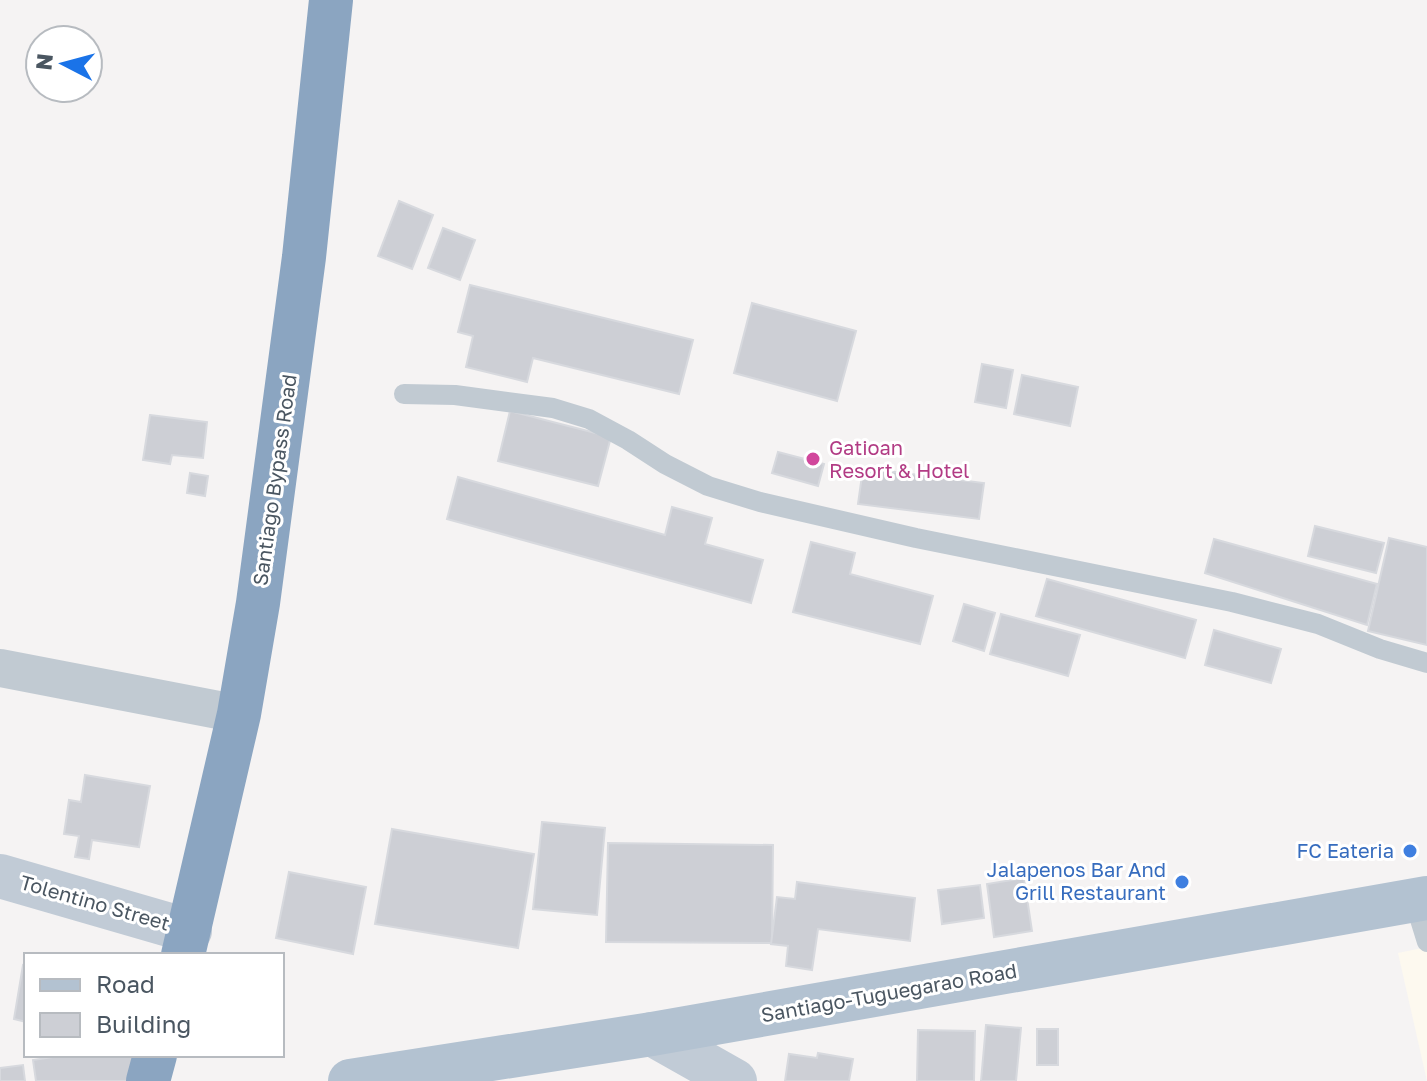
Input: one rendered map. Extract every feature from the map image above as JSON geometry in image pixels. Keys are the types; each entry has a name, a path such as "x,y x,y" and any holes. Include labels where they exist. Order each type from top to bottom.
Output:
{"highway":[{"name":"Santiago Bypass Road","path":"187,943 239,714 258,603 290,374 331,0"},
{"path":"148,1081 154,1057"}],"main road":[{"name":"Santiago-Tuguegarao Road","path":"350,1081 544,1066 652,1034 1421,899"}],"street":[{"path":"0,668 239,714"},
{"name":"Tolentino Street","path":"0,876 187,943"},
{"path":"652,1034 735,1081"}],"lane":[{"path":"404,394 455,395 553,408 589,419 708,486 760,502 916,538 1232,602 1318,624 1380,649 1427,663"},
{"path":"1421,899 1427,942"}],"shaded area":[{"path":"1427,947 1427,1081 1398,953"}],"building":[{"path":"399,201 433,215 412,269 378,256"},
{"path":"443,228 475,240 460,280 428,268"},
{"path":"470,285 693,340 679,394 533,358 527,382 466,367 473,336 458,332"},
{"path":"752,303 856,331 837,401 734,373"},
{"path":"982,364 1013,370 1006,408 975,402"},
{"path":"1022,375 1078,387 1070,426 1014,414"},
{"path":"510,411 611,437 598,486 498,461"},
{"path":"150,415 207,422 203,458 172,455 170,464 143,460"},
{"path":"778,452 824,464 818,486 772,473"},
{"path":"863,468 984,483 979,519 858,504"},
{"path":"190,473 208,476 205,496 187,493"},
{"path":"458,477 665,535 672,507 712,518 705,544 763,560 751,603 447,519"},
{"path":"1315,526 1384,543 1376,573 1308,556"},
{"path":"1389,538 1427,547 1427,645 1368,631"},
{"path":"1214,539 1377,584 1367,625 1205,573"},
{"path":"811,542 855,553 850,574 933,596 920,644 793,612"},
{"path":"1047,579 1196,620 1185,658 1036,616"},
{"path":"964,604 995,613 984,651 953,641"},
{"path":"1001,614 1080,635 1068,676 990,654"},
{"path":"1214,630 1281,649 1271,683 1205,665"},
{"path":"85,775 150,786 139,847 92,840 89,859 75,857 79,836 64,834 69,800 81,802"},
{"path":"542,822 605,828 597,915 533,909"},
{"path":"392,829 534,854 518,948 375,924"},
{"path":"608,843 773,845 772,943 606,942"},
{"path":"289,872 366,887 353,954 276,938"},
{"path":"1024,878 1032,931 994,937 987,884"},
{"path":"797,882 915,898 910,941 818,929 812,970 786,966 788,946 771,944 777,897 795,899"},
{"path":"980,885 984,918 942,924 938,890"},
{"path":"23,965 24,1022 14,1019"},
{"path":"986,1025 1021,1028 1016,1081 981,1081"},
{"path":"1037,1029 1058,1029 1058,1065 1037,1065"},
{"path":"918,1030 975,1031 974,1081 917,1081"},
{"path":"818,1053 853,1059 849,1081 785,1081 789,1054 817,1058"},
{"path":"53,1057 136,1057 139,1081 36,1081 33,1060"},
{"path":"23,1065 25,1081 0,1081 0,1068"}],"place":[{"name":"Gatioan Resort & Hotel","path":"813,459"},
{"name":"FC Eateria","path":"1410,851"},
{"name":"Jalapenos Bar And Grill Restaurant","path":"1182,882"}]}
